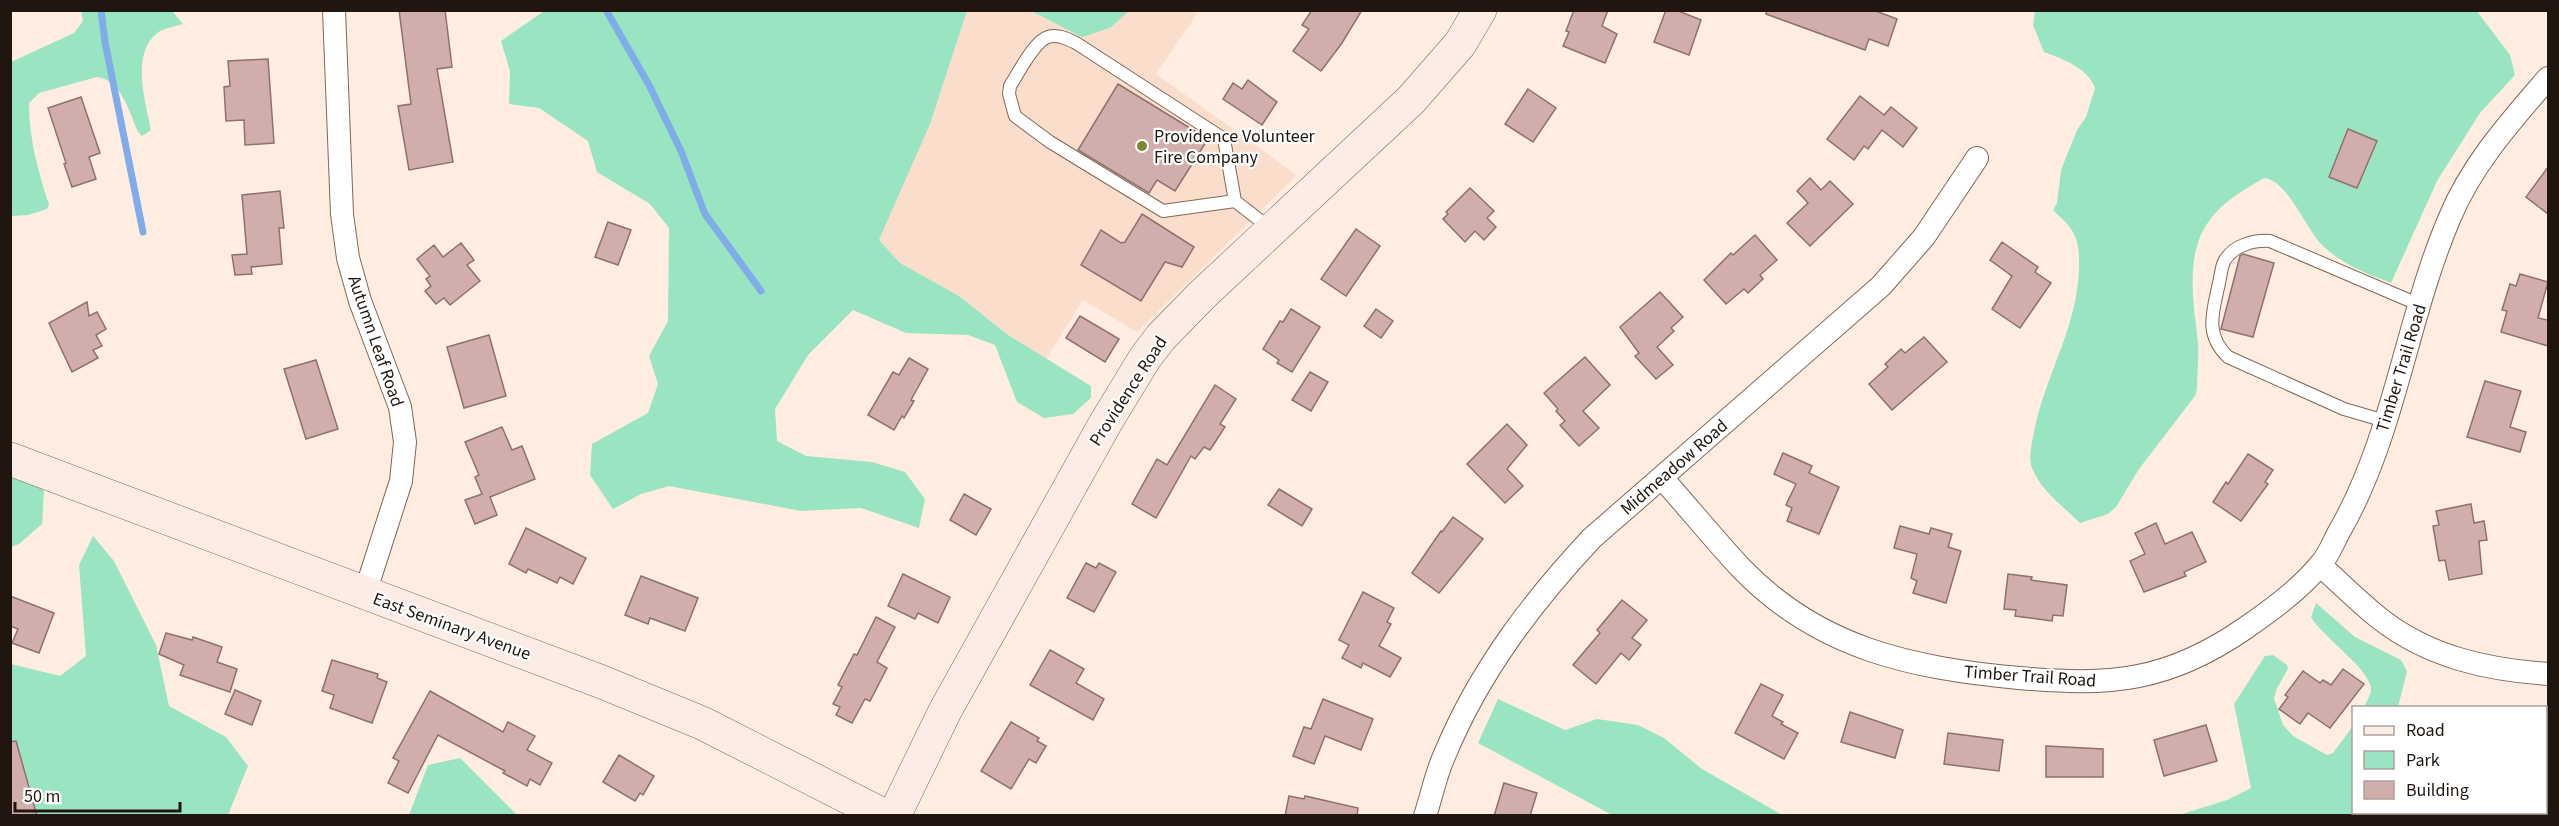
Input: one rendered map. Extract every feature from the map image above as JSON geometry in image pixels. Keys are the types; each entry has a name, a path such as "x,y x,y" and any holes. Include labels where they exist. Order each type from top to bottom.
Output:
{"street":[{"name":"Autumn Leaf Road","path":"334,10 342,214 348,258 360,301 400,406 405,442 401,480 365,593"},
{"name":"Providence Road","path":"894,816 945,711 1129,382 1161,336 1411,100 1460,44 1480,10"},
{"name":"Timber Trail Road","path":"1662,478 1742,569 1778,600 1820,628 1866,650 1911,664 1960,673 2073,683 2122,680 2171,668 2219,646 2268,613 2320,565 2351,512 2373,459 2434,257 2451,214 2486,152 2548,78"},
{"name":"Midmeadow Road","path":"1425,816 1444,755 1475,693 1514,629 1550,582 1592,538 1881,285 1924,237 1977,158"},
{"name":"East Seminary Avenue","path":"10,459 602,681 702,723 885,816"},
{"path":"2320,565 2380,619 2416,641 2458,660 2505,671 2548,674"}],"lane":[{"path":"1235,201 1163,211 1050,142 1015,116 1009,94 1010,86 1037,44 1048,37 1063,37 1076,43 1224,139 1235,201 1272,229"},
{"path":"2385,421 2344,409 2228,357 2217,346 2211,322 2224,261 2240,246 2259,240 2270,241 2420,305"}],"shaded area":[{"path":"967,11 1031,11 1082,37 1110,28 1129,11 1193,11 1197,14 1156,74 1297,175 1137,332 1083,300 1046,359 1008,335 959,296 900,263 879,240 930,124"}],"green space":[{"path":"2476,10 2510,55 2515,75 2480,113 2437,181 2391,283 2355,268 2323,246 2289,196 2273,181 2264,178 2227,202 2214,214 2201,234 2193,265 2193,297 2198,349 2195,396 2139,469 2116,507 2108,514 2080,523 2041,484 2032,468 2030,455 2039,411 2068,329 2078,287 2077,242 2070,227 2053,210 2057,203 2061,170 2077,130 2086,117 2095,88 2092,81 2081,70 2067,61 2044,52 2033,25 2035,11"},
{"path":"81,11 172,11 183,24 160,31 145,51 142,78 151,130 142,136 138,132 124,98 119,90 106,79 97,77 39,93 29,103 29,116 35,155 49,205 47,209 28,215 11,216 11,62 74,33 83,21"},
{"path":"544,11 967,11 930,124 879,240 900,263 959,296 1008,335 1091,386 1091,398 1073,414 1044,418 1017,402 995,345 968,335 906,333 853,310 808,355 775,409 777,441 806,456 872,462 905,472 925,499 919,528 861,508 801,511 669,486 641,494 613,509 590,475 592,444 648,413 658,384 649,356 668,321 669,228 650,204 597,172 588,141 539,108 509,104 510,71 501,41"},
{"path":"1031,11 1129,11 1110,28 1082,37"},
{"path":"11,458 28,463 44,492 42,524 19,544 11,547"},
{"path":"93,536 114,561 156,645 169,706 226,737 248,766 228,815 11,816 11,664 60,676 86,656 79,565"},
{"path":"2316,603 2355,637 2401,660 2407,671 2398,706 2364,706 2371,692 2369,682 2355,663 2316,625 2311,617"},
{"path":"2273,655 2287,665 2288,669 2274,698 2283,725 2293,736 2327,755 2333,753 2352,727 2352,814 2405,815 2179,815 2227,800 2251,788 2234,704 2265,656"},
{"path":"1498,699 1565,730 1597,719 1638,725 1664,738 1702,769 1782,815 1612,815 1478,743"},
{"path":"460,758 517,815 409,815 428,765"}],"building":[{"path":"399,10 445,10 452,67 437,69 453,162 409,170 398,106 411,104"},
{"path":"1312,10 1362,10 1342,43 1321,71 1293,51 1309,29 1302,25"},
{"path":"1574,10 1608,10 1602,26 1617,34 1605,63 1563,46"},
{"path":"1666,10 1676,10 1701,20 1689,55 1654,42"},
{"path":"1767,10 1873,10 1897,19 1888,46 1869,39 1865,50 1766,14"},
{"path":"268,59 274,143 245,145 244,120 226,121 224,87 230,86 228,61"},
{"path":"1248,80 1277,102 1262,125 1223,99 1233,83 1242,89"},
{"name":"Providence Volunteer Fire Company","path":"1118,84 1208,139 1175,191 1157,180 1149,193 1078,150"},
{"path":"1528,89 1556,108 1533,142 1505,124"},
{"path":"1860,96 1884,115 1891,107 1917,128 1903,147 1882,130 1868,149 1864,146 1854,160 1827,139"},
{"path":"81,97 100,153 89,157 96,179 72,187 48,108"},
{"path":"2348,129 2377,141 2357,188 2329,177"},
{"path":"2548,167 2548,214 2526,197"},
{"path":"1810,178 1821,190 1830,181 1853,204 1810,246 1787,223 1808,203 1797,191"},
{"path":"1470,188 1494,211 1487,218 1496,227 1484,240 1475,231 1465,242 1443,219 1448,214 1446,212"},
{"path":"280,191 284,228 279,228 282,264 251,267 252,274 235,275 232,255 247,254 242,195"},
{"path":"1142,214 1194,247 1182,267 1165,262 1141,301 1081,265 1101,230 1121,243 1125,242"},
{"path":"608,222 631,230 618,265 595,257"},
{"path":"1356,229 1380,246 1346,296 1321,279"},
{"path":"1755,235 1777,260 1760,275 1763,279 1748,293 1744,289 1726,304 1704,280 1731,253 1733,255"},
{"path":"2002,242 2038,267 2035,272 2051,283 2020,328 1992,309 2012,276 1990,260"},
{"path":"461,243 474,260 467,265 480,281 450,305 444,298 436,304 425,291 431,286 426,279 430,276 417,259 434,245 443,257"},
{"path":"2243,254 2274,263 2253,337 2221,329 2240,256"},
{"path":"2520,274 2548,282 2538,318 2548,320 2548,346 2501,332 2507,311 2502,310 2510,284 2516,286"},
{"path":"1660,292 1683,317 1671,328 1674,331 1657,347 1673,365 1656,379 1635,356 1639,353 1620,327"},
{"path":"87,302 89,316 97,312 106,329 96,335 102,346 93,350 98,358 72,372 49,323"},
{"path":"1291,309 1320,327 1292,372 1277,363 1279,360 1263,349 1280,321 1283,322"},
{"path":"1376,309 1393,321 1381,338 1364,326"},
{"path":"1080,316 1119,339 1105,362 1066,338"},
{"path":"489,335 506,396 464,408 447,347"},
{"path":"1924,337 1947,362 1892,410 1869,384 1888,367 1885,364 1901,349 1905,353"},
{"path":"1585,357 1610,385 1583,411 1599,428 1579,446 1560,425 1565,421 1544,393"},
{"path":"909,358 928,369 911,400 914,401 894,430 868,415 893,372 899,375"},
{"path":"316,360 338,429 306,439 284,369"},
{"path":"1310,372 1328,382 1311,411 1292,400"},
{"path":"2485,381 2521,391 2510,427 2526,432 2520,452 2467,437"},
{"path":"1215,385 1236,399 1220,424 1225,427 1210,450 1204,447 1195,459 1191,456 1156,518 1132,504 1157,459 1167,465"},
{"path":"1507,424 1527,445 1507,469 1523,486 1505,503 1467,464"},
{"path":"502,427 512,450 522,446 535,479 490,497 497,515 475,524 465,500 482,494 475,477 479,475 465,442"},
{"path":"1783,453 1812,466 1809,473 1839,487 1819,534 1787,521 1792,508 1786,505 1796,484 1774,474"},
{"path":"2248,454 2273,470 2265,482 2268,484 2241,521 2213,502"},
{"path":"1279,489 1312,509 1302,526 1268,505"},
{"path":"964,494 991,509 976,535 950,520"},
{"path":"2471,504 2474,523 2484,521 2487,540 2479,541 2482,574 2449,580 2445,560 2439,561 2433,526 2439,525 2436,511"},
{"path":"1453,517 1483,539 1439,593 1412,573"},
{"path":"2156,523 2165,544 2192,532 2206,562 2184,572 2186,576 2144,592 2130,561 2145,554 2135,533"},
{"path":"1900,526 1929,534 1931,528 1952,534 1948,547 1961,551 1946,603 1913,593 1917,581 1911,578 1917,554 1894,548"},
{"path":"526,528 586,558 573,584 560,577 557,583 528,569 526,573 509,564"},
{"path":"1086,563 1096,568 1099,563 1116,572 1094,612 1067,598"},
{"path":"903,574 950,597 938,623 918,613 915,619 888,606"},
{"path":"2008,574 2067,585 2063,616 2053,615 2052,621 2015,616 2016,610 2004,609"},
{"path":"641,576 698,598 685,631 650,618 648,624 625,615"},
{"path":"1363,592 1394,608 1387,622 1391,624 1379,646 1401,658 1390,677 1363,663 1361,668 1342,658 1349,645 1339,640"},
{"path":"10,596 54,613 39,653 12,643 18,629 10,626"},
{"path":"1622,600 1647,620 1632,638 1641,645 1629,660 1621,653 1596,684 1573,665 1600,633 1597,630"},
{"path":"876,617 895,627 877,662 887,668 870,701 865,699 852,723 836,715 840,707 833,704 842,687 838,685 854,654 857,655"},
{"path":"166,633 192,640 193,637 222,647 217,662 237,669 230,692 180,675 184,665 159,654"},
{"path":"1050,650 1084,669 1076,683 1104,699 1093,720 1030,685"},
{"path":"332,660 378,674 377,678 387,682 372,723 330,708 334,695 322,691"},
{"path":"2343,669 2364,684 2330,728 2308,713 2300,724 2279,709 2288,697 2285,695 2303,671 2320,683 2323,680 2331,685"},
{"path":"1761,684 1783,695 1772,716 1798,733 1784,759 1735,733"},
{"path":"235,690 261,701 252,725 225,714"},
{"path":"430,691 503,732 508,722 535,736 527,750 552,763 540,785 530,779 527,786 503,773 505,771 438,735 408,793 388,783 399,761 393,758"},
{"path":"1323,699 1373,719 1361,750 1325,736 1314,764 1293,756 1304,727 1311,729"},
{"path":"1850,712 1903,730 1895,758 1841,742"},
{"path":"1011,722 1039,738 1037,741 1046,746 1036,763 1029,759 1011,789 981,771"},
{"path":"2206,725 2217,761 2164,776 2154,740"},
{"path":"1948,733 2003,740 1999,771 1944,764"},
{"path":"16,741 37,816 10,816 10,742"},
{"path":"2046,746 2103,749 2103,777 2046,777"},
{"path":"619,755 654,776 643,795 640,793 635,801 603,782"},
{"path":"1504,783 1537,793 1530,816 1494,816"},
{"path":"1289,796 1304,799 1305,796 1358,808 1357,816 1285,816"}],"waterway":[{"path":"101,10 105,42 143,232"},
{"path":"606,10 649,85 681,151 705,214 761,291"}],"place":[{"name":"Providence Volunteer Fire Company","path":"1142,146"}]}
